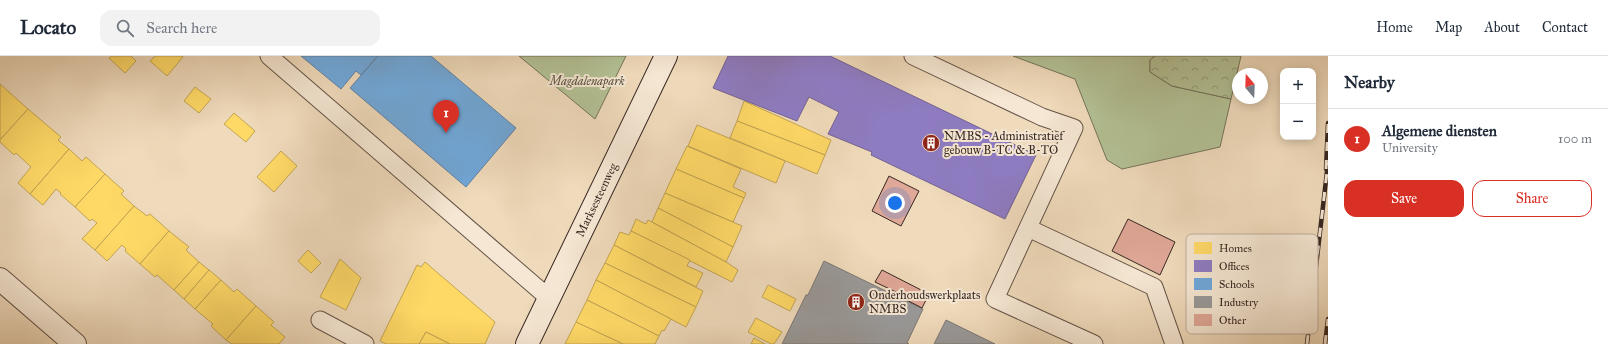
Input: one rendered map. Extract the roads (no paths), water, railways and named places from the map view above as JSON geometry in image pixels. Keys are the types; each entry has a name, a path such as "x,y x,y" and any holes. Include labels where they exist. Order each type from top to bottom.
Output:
{"street":[{"name":"Marksesteenweg","path":"527,344 666,56"},
{"path":"0,279 75,344"}],"lane":[{"path":"268,56 550,299"},
{"path":"913,56 1042,117 1074,128 995,299 1094,344"},
{"path":"1028,228 1154,287 1174,344"},
{"path":"320,320 365,344"}],"railway":[{"path":"1326,169 1328,123"},
{"path":"1318,249 1328,163"},
{"path":"1325,344 1328,319"},
{"path":"1307,344 1308,334"}],"place":[{"name":"Algemene diensten","path":"446,133"},
{"name":"NMBS - Administratief gebouw B-TC & B-TO","path":"931,143"},
{"name":"Onderhoudswerkplaats NMBS","path":"856,302"}],"park label":[{"name":"Magdalenapark","path":"587,81"}]}
